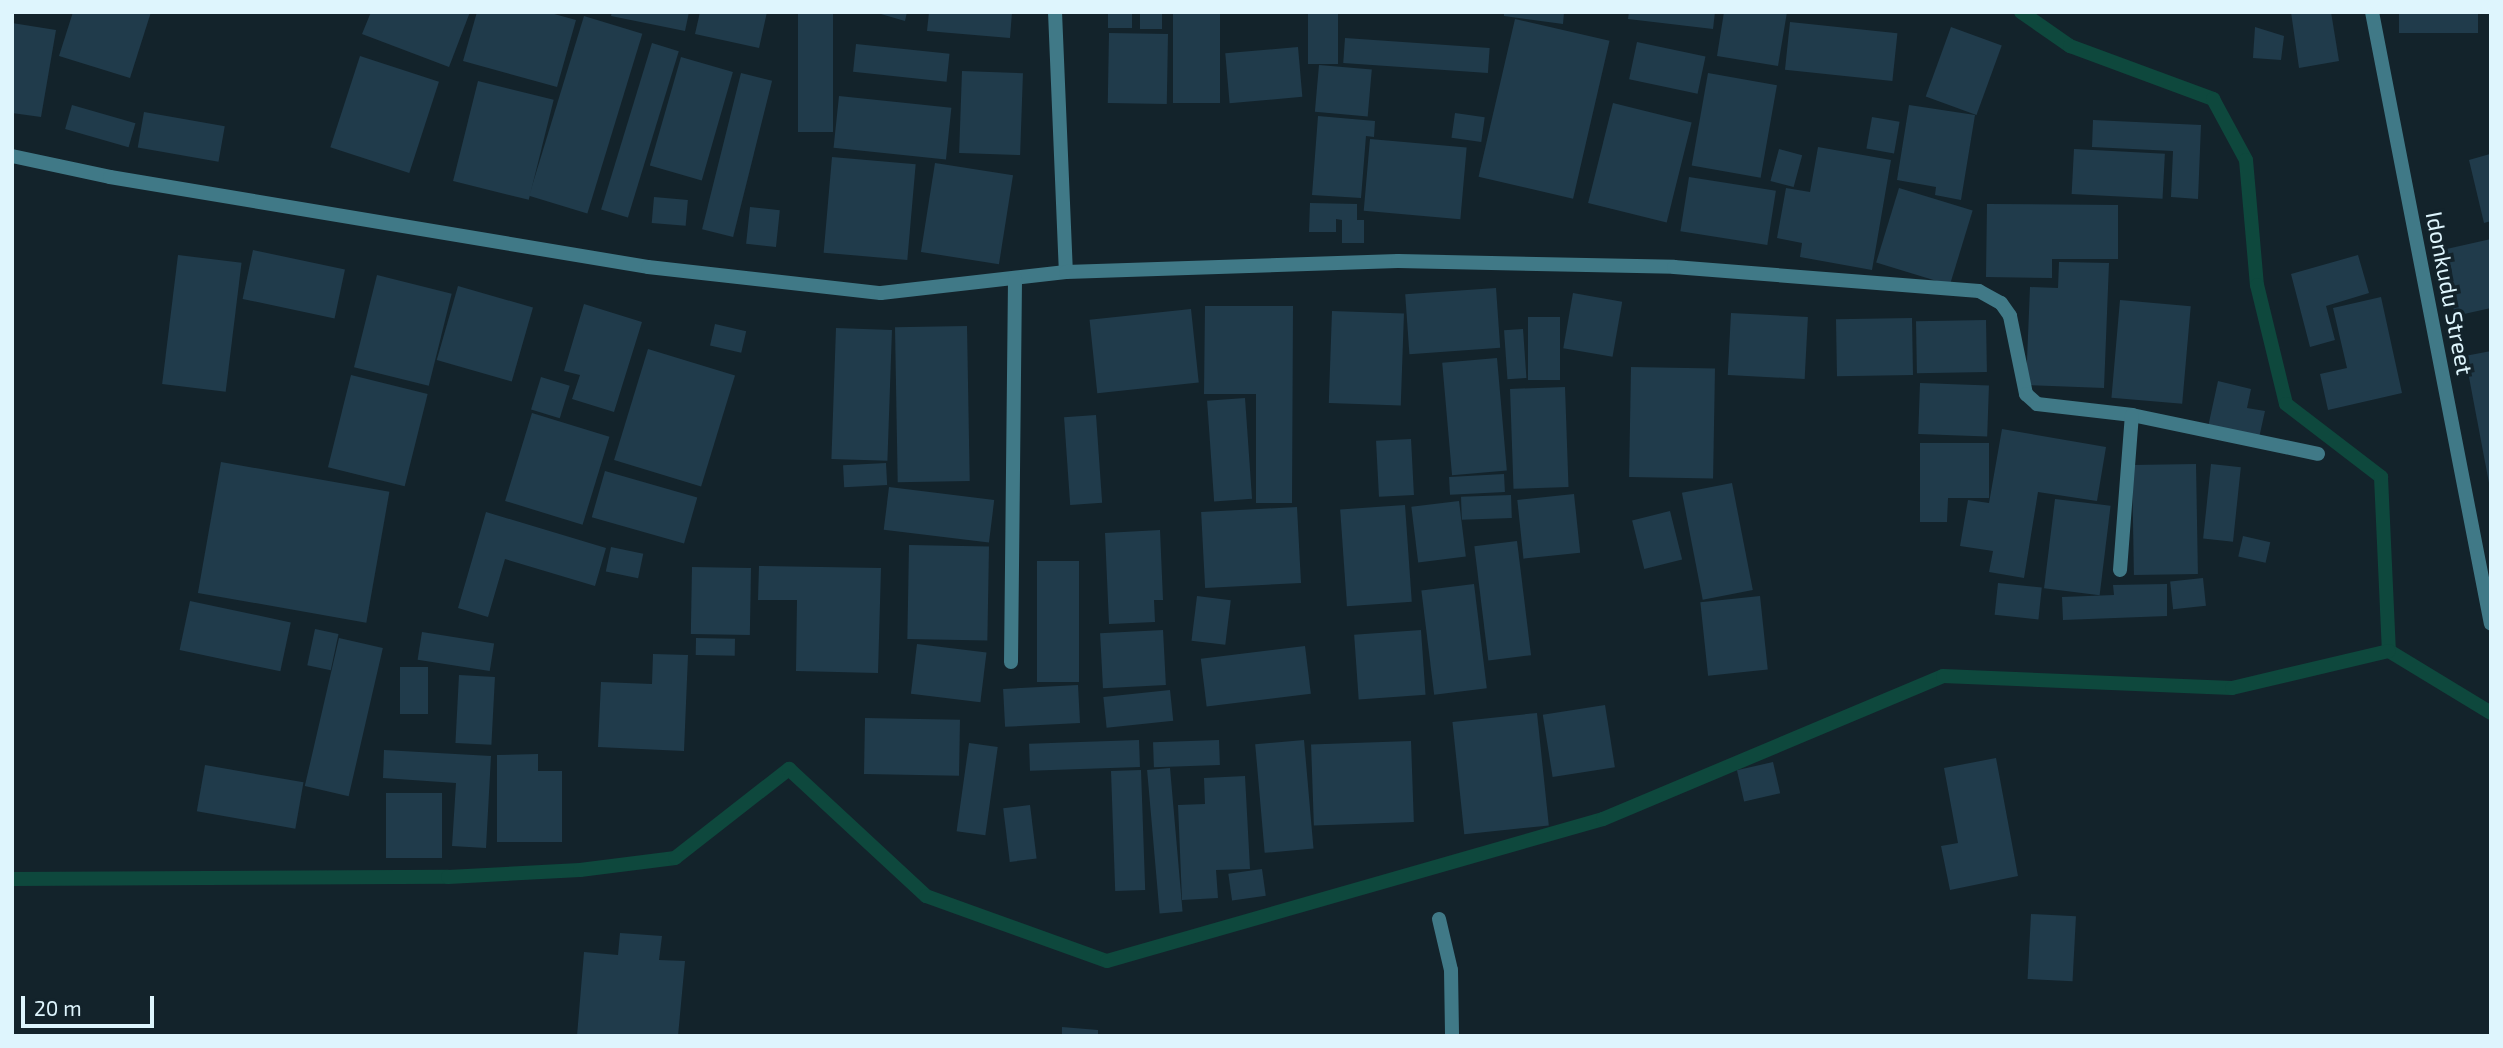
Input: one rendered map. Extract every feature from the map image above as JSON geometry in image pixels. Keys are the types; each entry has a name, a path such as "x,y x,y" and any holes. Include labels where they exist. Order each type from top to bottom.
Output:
{"street":[{"path":"1055,12 1066,272"},
{"name":"Idonkudu Street","path":"2372,12 2491,624"},
{"path":"12,156 110,177 648,267 881,293 1066,272 1412,261 1674,267 1979,291 2001,303 2010,316 2026,394 2037,404 2132,415 2318,454"},
{"path":"1011,662 1015,278"},
{"path":"2120,570 2132,415"},
{"path":"1439,919 1451,971 1452,1036"}],"building":[{"path":"73,12 151,12 130,78 59,56"},
{"path":"371,12 470,12 449,67 362,34"},
{"path":"477,12 547,12 576,20 557,87 463,61"},
{"path":"612,12 689,12 685,31 611,16"},
{"path":"700,12 767,12 759,48 695,34"},
{"path":"798,12 833,12 833,132 798,132"},
{"path":"874,12 907,12 905,21"},
{"path":"929,12 1012,12 1010,38 927,31"},
{"path":"1108,12 1132,12 1132,28 1108,28"},
{"path":"1140,12 1162,12 1162,29 1140,29"},
{"path":"1173,12 1220,12 1220,103 1173,103"},
{"path":"1308,12 1338,12 1338,64 1308,64"},
{"path":"1504,12 1564,12 1563,24 1504,16"},
{"path":"1629,12 1715,12 1713,29 1628,19"},
{"path":"1724,12 1787,12 1778,66 1717,56"},
{"path":"2291,12 2331,12 2339,61 2299,68"},
{"path":"2399,12 2478,12 2478,33 2399,33"},
{"path":"584,16 642,34 587,214 529,196"},
{"path":"1515,19 1610,41 1573,199 1479,177"},
{"path":"1790,22 1897,33 1892,81 1785,70"},
{"path":"12,23 56,30 41,117 12,113"},
{"path":"1951,27 2002,45 1976,115 1926,97"},
{"path":"2255,27 2284,36 2281,60 2253,58"},
{"path":"1109,33 1168,34 1167,104 1108,103"},
{"path":"1345,38 1490,48 1488,73 1343,63"},
{"path":"1637,42 1705,57 1698,94 1629,79"},
{"path":"652,43 679,51 628,218 601,209"},
{"path":"856,44 949,54 947,82 853,72"},
{"path":"1298,47 1302,97 1230,103 1225,53"},
{"path":"360,56 439,82 409,173 330,147"},
{"path":"681,57 733,72 702,181 650,166"},
{"path":"1319,65 1372,70 1368,116 1315,112"},
{"path":"962,71 1023,73 1020,155 959,153"},
{"path":"741,73 772,81 733,237 702,229"},
{"path":"1708,73 1777,85 1761,178 1692,166"},
{"path":"478,81 554,100 529,200 453,181"},
{"path":"839,96 951,108 946,160 834,148"},
{"path":"1613,103 1692,123 1667,223 1588,203"},
{"path":"72,105 135,123 129,147 65,129"},
{"path":"1909,105 1975,115 1961,200 1935,195 1936,187 1897,180"},
{"path":"144,112 225,126 219,162 138,147"},
{"path":"1455,113 1485,117 1481,142 1452,138"},
{"path":"1318,116 1375,121 1374,137 1366,136 1361,198 1312,195"},
{"path":"1872,117 1900,122 1894,153 1866,149"},
{"path":"2093,120 2201,125 2198,199 2171,197 2173,151 2092,147"},
{"path":"1370,139 1467,147 1460,219 1364,211"},
{"path":"1818,147 1891,160 1872,270 1800,257 1802,243 1777,238 1786,188 1810,192"},
{"path":"1779,149 1802,155 1794,187 1770,181"},
{"path":"2074,149 2165,154 2163,199 2072,194"},
{"path":"2490,154 2491,221 2484,223 2469,160"},
{"path":"832,157 916,164 907,260 824,253"},
{"path":"935,163 1013,175 999,264 921,252"},
{"path":"1689,177 1776,191 1767,245 1680,231"},
{"path":"1899,188 1973,211 1950,285 1876,263"},
{"path":"654,197 688,200 686,226 652,223"},
{"path":"1310,203 1357,204 1357,220 1364,220 1364,243 1342,243 1342,220 1336,219 1336,232 1309,232"},
{"path":"1987,204 2118,205 2118,259 2052,259 2052,278 1986,277"},
{"path":"750,207 780,210 776,247 746,244"},
{"path":"2491,239 2491,308 2455,316 2442,250"},
{"path":"253,250 345,270 335,318 243,299"},
{"path":"178,255 242,263 226,392 162,384"},
{"path":"2358,255 2369,293 2326,306 2335,340 2310,347 2291,274"},
{"path":"2059,262 2109,263 2104,388 2026,385 2030,287 2058,288"},
{"path":"377,275 452,294 429,386 354,367"},
{"path":"458,286 533,307 512,382 437,360"},
{"path":"1496,288 1500,348 1409,354 1405,294"},
{"path":"1573,293 1622,302 1613,357 1563,348"},
{"path":"2381,297 2402,393 2328,410 2320,374 2347,368 2333,308"},
{"path":"2120,300 2191,306 2182,404 2111,398"},
{"path":"584,304 642,322 614,412 572,399 580,375 564,371"},
{"path":"1205,306 1293,306 1292,503 1256,503 1256,394 1204,394"},
{"path":"1191,309 1199,383 1097,393 1090,320"},
{"path":"1332,311 1404,314 1401,405 1329,403"},
{"path":"1731,313 1808,317 1805,379 1728,375"},
{"path":"1528,317 1560,317 1560,380 1528,380"},
{"path":"1912,318 1913,375 1837,376 1836,319"},
{"path":"1986,320 1987,372 1917,373 1916,321"},
{"path":"715,324 746,331 741,353 710,345"},
{"path":"967,326 970,481 898,482 895,327"},
{"path":"836,328 892,330 887,461 831,459"},
{"path":"1523,329 1526,378 1507,379 1504,330"},
{"path":"648,349 735,376 701,487 614,460"},
{"path":"2491,351 2491,483 2489,483 2465,356"},
{"path":"1497,358 1507,471 1452,475 1442,363"},
{"path":"1631,367 1715,368 1713,478 1629,477"},
{"path":"351,375 428,394 405,486 328,467"},
{"path":"541,377 570,386 560,418 531,410"},
{"path":"2218,381 2251,389 2247,408 2265,411 2259,438 2208,427"},
{"path":"1920,383 1989,385 1987,436 1918,434"},
{"path":"1565,387 1568,487 1514,489 1510,389"},
{"path":"1245,398 1252,499 1214,501 1207,401"},
{"path":"532,413 609,437 583,525 505,501"},
{"path":"1096,415 1102,503 1070,505 1064,417"},
{"path":"2002,429 2106,447 2097,501 2038,492 2024,578 1989,572 1993,551 1960,546 1968,500 1989,503"},
{"path":"1411,439 1414,495 1379,497 1376,441"},
{"path":"1920,443 1989,443 1989,498 1948,498 1947,522 1920,522"},
{"path":"221,462 389,492 366,623 198,593"},
{"path":"886,463 887,485 844,487 843,465"},
{"path":"2196,464 2198,574 2134,575 2132,465"},
{"path":"2211,464 2241,467 2233,542 2203,539"},
{"path":"605,471 697,497 684,544 592,517"},
{"path":"1504,474 1505,492 1450,495 1449,477"},
{"path":"1732,483 1753,590 1703,600 1682,493"},
{"path":"889,487 994,500 989,543 884,530"},
{"path":"1574,494 1580,553 1523,559 1517,500"},
{"path":"1511,495 1512,518 1462,520 1461,497"},
{"path":"2055,499 2111,506 2100,595 2044,588"},
{"path":"1459,501 1466,557 1418,562 1411,507"},
{"path":"1405,505 1412,602 1347,606 1340,510"},
{"path":"1297,507 1301,583 1205,588 1201,512"},
{"path":"1670,511 1682,560 1644,569 1632,520"},
{"path":"486,512 606,548 595,586 505,559 488,617 458,608"},
{"path":"1160,530 1163,600 1154,600 1155,622 1109,624 1105,533"},
{"path":"2243,536 2270,542 2266,563 2238,556"},
{"path":"1517,541 1531,655 1488,660 1474,546"},
{"path":"909,545 989,546 987,640 907,639"},
{"path":"611,547 643,554 638,578 606,571"},
{"path":"1037,561 1079,561 1079,682 1037,682"},
{"path":"759,566 881,568 878,673 796,671 797,600 758,600"},
{"path":"692,567 751,568 750,635 691,634"},
{"path":"2203,578 2206,606 2173,609 2170,581"},
{"path":"1998,583 2042,588 2038,619 1995,615"},
{"path":"1474,584 1487,688 1434,695 1421,590"},
{"path":"2167,584 2167,616 2063,620 2062,597 2114,595 2113,585"},
{"path":"1197,596 1231,600 1225,645 1192,641"},
{"path":"1760,596 1768,670 1708,676 1700,602"},
{"path":"190,601 291,622 280,671 180,650"},
{"path":"315,629 338,634 331,670 307,665"},
{"path":"1163,630 1166,685 1103,688 1100,633"},
{"path":"1421,630 1426,695 1359,700 1354,635"},
{"path":"422,632 494,643 490,671 418,660"},
{"path":"339,638 383,648 349,796 305,786"},
{"path":"696,638 735,639 735,656 696,655"},
{"path":"917,644 986,653 980,702 911,694"},
{"path":"1305,646 1311,694 1207,706 1201,659"},
{"path":"653,654 688,655 684,751 598,747 601,682 652,684"},
{"path":"400,667 428,667 428,714 400,714"},
{"path":"459,675 495,677 491,745 455,743"},
{"path":"1078,685 1080,723 1005,727 1003,689"},
{"path":"1170,690 1173,721 1107,728 1103,697"},
{"path":"1605,705 1615,767 1553,777 1543,715"},
{"path":"1537,713 1549,825 1464,834 1452,722"},
{"path":"865,718 960,720 959,776 864,774"},
{"path":"1139,740 1140,767 1030,771 1029,744"},
{"path":"1219,740 1220,765 1154,767 1153,742"},
{"path":"1304,740 1313,849 1265,853 1255,744"},
{"path":"1411,741 1414,822 1314,825 1311,744"},
{"path":"969,743 998,747 985,835 957,831"},
{"path":"384,750 491,756 486,848 452,846 456,783 383,778"},
{"path":"538,754 538,771 562,771 562,842 497,842 497,755"},
{"path":"1996,758 2018,876 1950,890 1941,846 1958,843 1944,768"},
{"path":"1773,762 1780,793 1744,802 1737,770"},
{"path":"205,765 303,782 295,829 197,811"},
{"path":"1170,768 1183,911 1160,913 1147,770"},
{"path":"1141,770 1145,890 1115,891 1111,771"},
{"path":"1245,776 1250,869 1216,870 1218,898 1182,900 1178,805 1205,804 1204,778"},
{"path":"386,793 442,793 442,858 386,858"},
{"path":"1030,805 1037,859 1010,862 1003,808"},
{"path":"1262,869 1266,896 1232,900 1228,874"},
{"path":"2031,914 2076,916 2073,981 2028,979"},
{"path":"620,933 662,936 659,960 685,961 678,1036 577,1036 584,952 618,955"},
{"path":"1062,1027 1098,1030 1098,1036 1062,1036"}],"waterway":[{"path":"2021,12 2070,46 2213,99 2246,160 2257,285 2286,404 2381,477 2389,651 2491,713"},
{"path":"12,879 448,877 580,870 675,858 789,769 926,896 1107,961 1603,819 1943,676 2232,688 2389,651"}]}
